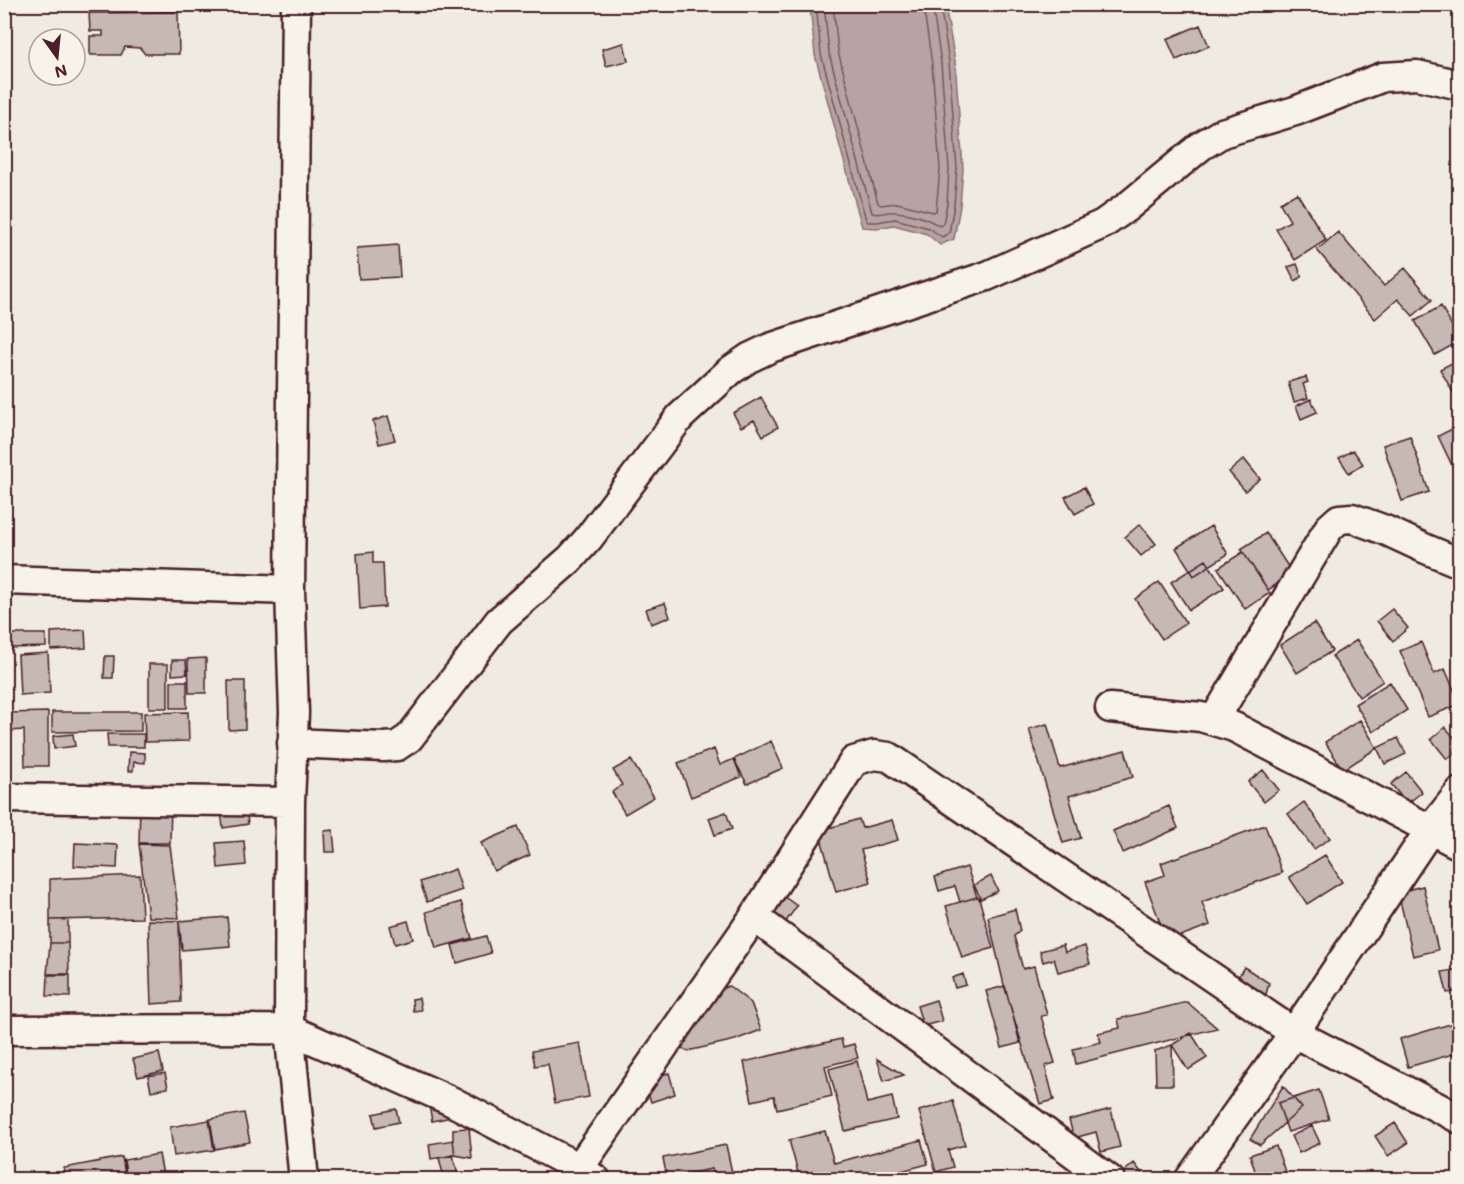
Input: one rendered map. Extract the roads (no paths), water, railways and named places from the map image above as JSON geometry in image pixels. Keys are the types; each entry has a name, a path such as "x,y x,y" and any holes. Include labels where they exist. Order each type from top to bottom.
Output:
{"street":[{"path":"296,4 290,590 294,713 290,802 289,1029 304,1179"},
{"path":"292,743 384,747 397,746 409,738 499,621 570,559 588,539 680,417 730,371 749,358 770,348 987,276 1103,224 1202,146 1222,134 1296,111 1383,78 1417,75 1460,85"},
{"path":"1214,720 1329,528 1339,519 1352,518 1385,530 1460,563"},
{"path":"4,580 290,590"},
{"path":"1110,708 1201,717 1234,727 1460,845"},
{"path":"4,1030 289,1029 451,1101 588,1174 854,760 874,755 889,757 1294,1033 1460,1119"},
{"path":"1189,1179 1294,1033 1430,830 1460,792"},
{"path":"4,798 290,802"},
{"path":"754,917 1110,1179"}],"water":[{"path":"810,5 945,5 955,61 963,169 954,239 940,245 927,234 894,225 877,228 862,227 815,55"}]}
